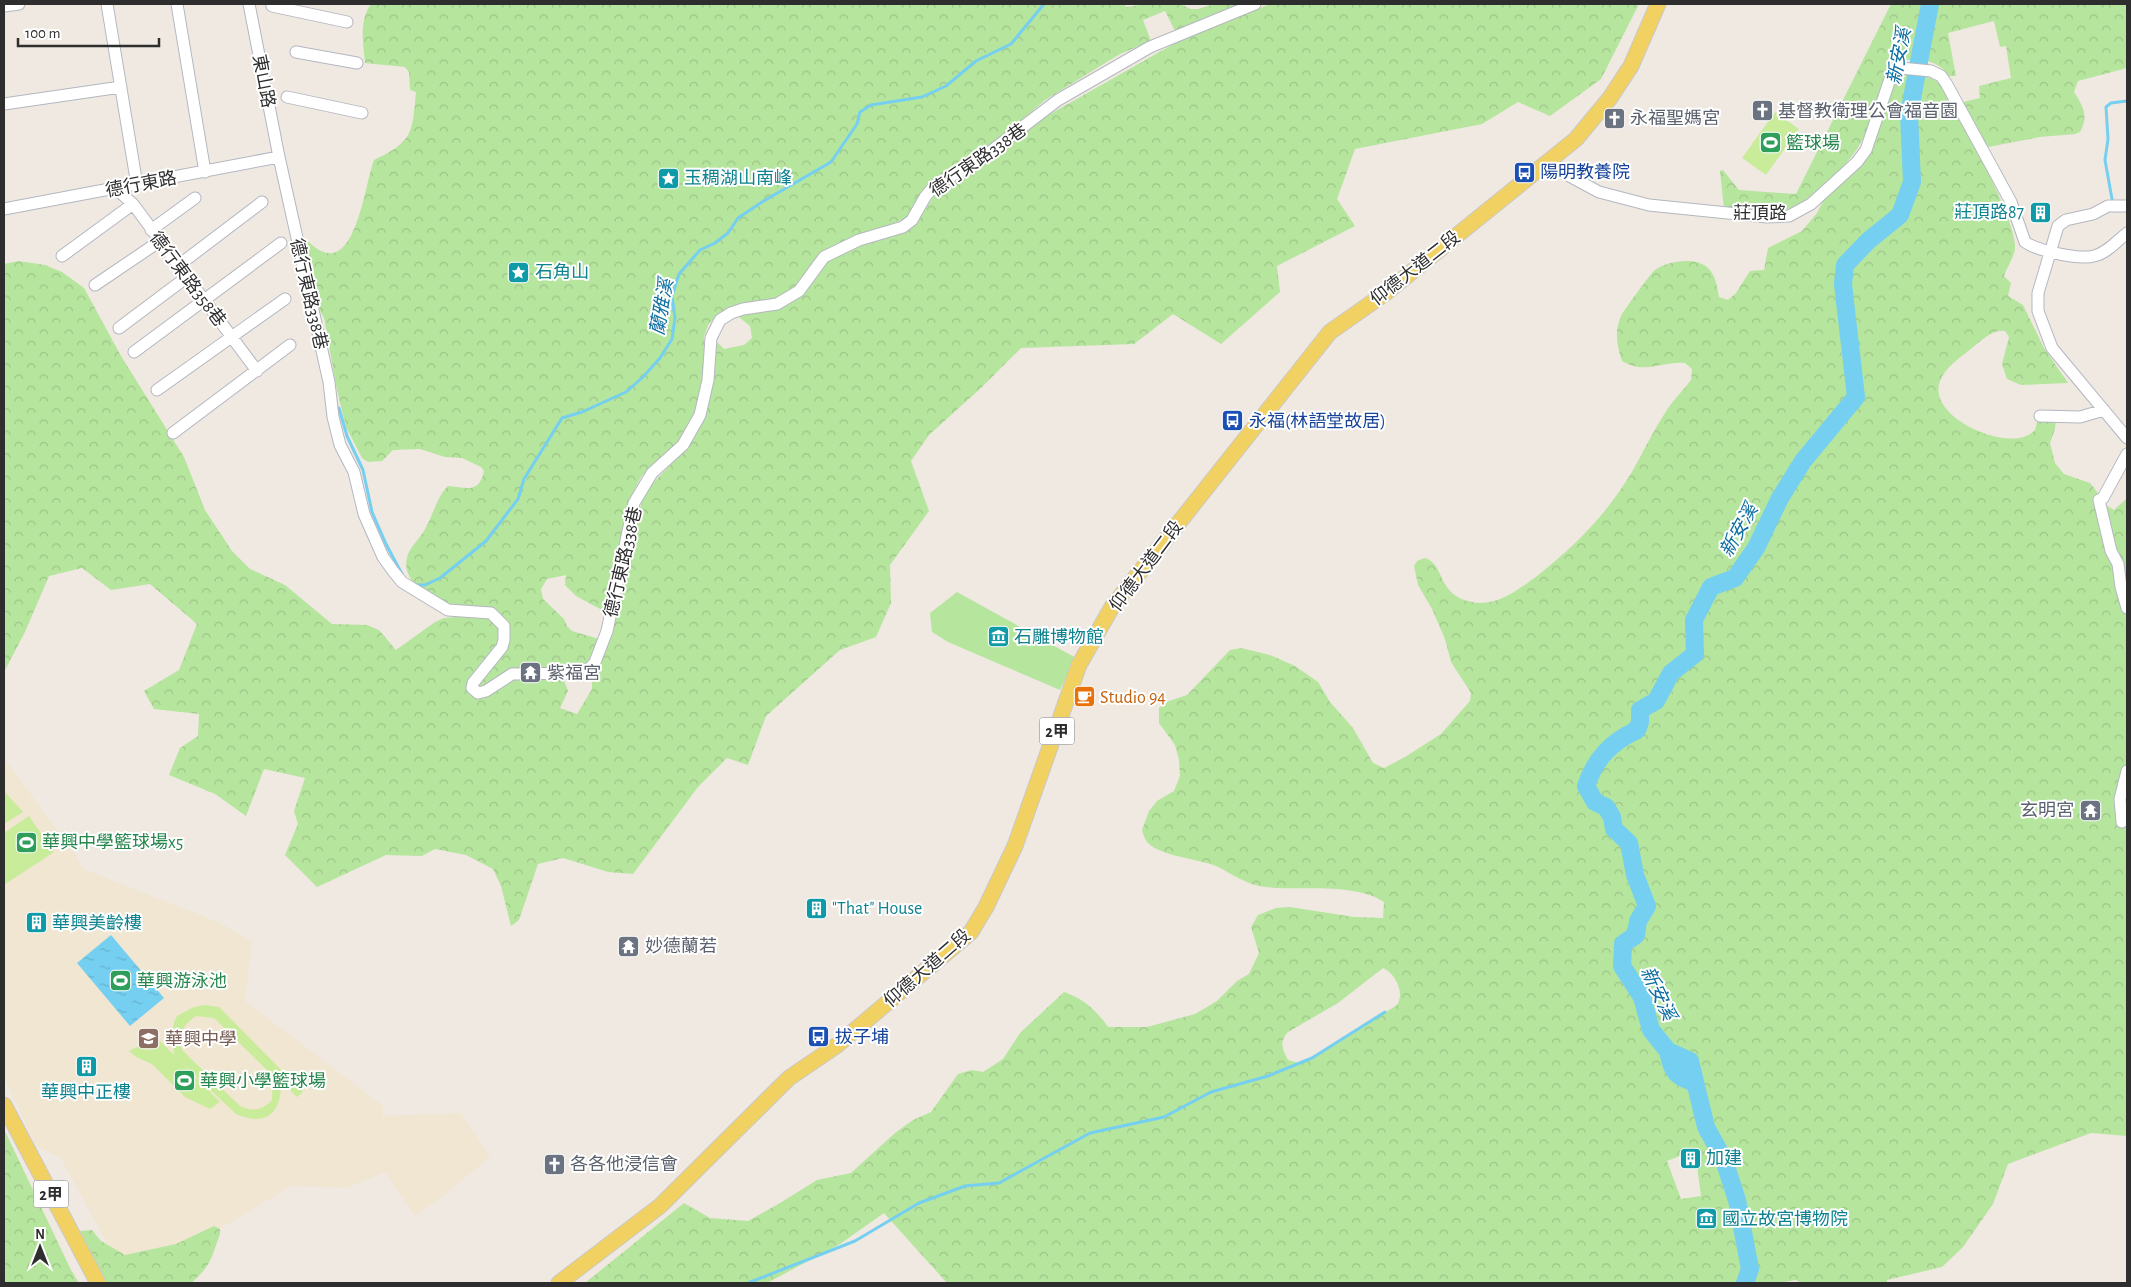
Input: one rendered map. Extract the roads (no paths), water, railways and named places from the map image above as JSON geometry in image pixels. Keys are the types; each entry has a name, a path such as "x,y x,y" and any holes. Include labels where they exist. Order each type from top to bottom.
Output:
{"main road":[{"name":"仰德大道二段","path":"559,1283 660,1206 789,1078 836,1046 971,932 1015,846 1079,665 1112,607 1330,332 1387,292 1576,139 1610,98 1631,66 1658,4"},
{"name":"2甲","path":"4,1105 98,1283"}],"street":[{"path":"4,6 19,4"},
{"path":"107,4 137,185"},
{"path":"177,4 205,172"},
{"name":"東山路","path":"249,4 279,157"},
{"name":"德行東路338巷","path":"279,157 329,382 333,417 340,445 354,472 364,514 383,557 402,582 433,602 459,612 491,613 501,621 504,626 504,640 498,653 473,683 472,688 475,692 486,691 504,678 518,673 574,674 590,668 601,651 607,631 634,503 652,473 683,445 700,415 708,380 711,338 720,320 731,313 743,309 777,304 799,291 824,257 859,240 902,227 912,220 925,196 934,186 978,160 1058,100 1150,48 1255,4"},
{"path":"272,6 347,22"},
{"path":"296,52 357,62"},
{"name":"莊頂路","path":"1547,164 1599,192 1649,206 1767,217 1789,216 1811,204 1862,156 1874,133 1881,103 1892,72 1901,68 1931,72 1940,76 1957,100 2011,202 2025,242 2050,252"},
{"path":"4,104 121,87"},
{"path":"287,97 362,113"},
{"name":"德行東路","path":"4,209 279,157"},
{"name":"德行東路358巷","path":"116,188 133,204 258,371"},
{"path":"151,230 195,198"},
{"path":"179,265 262,202"},
{"path":"62,256 133,204"},
{"path":"2127,206 2108,206 2093,214 2066,220 2058,226 2056,240 2050,252 2038,293 2038,311 2052,348 2127,438"},
{"path":"2050,252 2093,257 2102,253 2127,233"},
{"path":"95,285 160,241"},
{"path":"134,352 281,243"},
{"path":"119,328 187,277"},
{"path":"157,390 285,299"},
{"path":"173,433 258,371 290,345"},
{"path":"2040,416 2080,417 2104,410"},
{"path":"2127,454 2103,498 2099,500 2111,551 2118,564 2121,587 2127,608"},
{"path":"2122,822 2120,799 2127,774"}],"water":[{"name":"華興游泳池","path":"111,935 164,998 130,1026 77,963"}],"waterway":[{"name":"蘭雅溪","path":"414,585 425,585 440,578 486,541 518,499 524,479 562,418 582,412 626,392 660,358 672,339 675,318 672,296 679,274 700,250 715,243 728,233 738,218 831,162 857,124 860,112 871,105 922,97 946,86 976,61 1011,44 1044,4"},
{"name":"新安溪","path":"1745,1283 1750,1269 1737,1200 1724,1160 1706,1127 1690,1061 1668,1051 1651,1030 1642,997 1622,966 1623,944 1636,935 1638,921 1647,906 1635,875 1629,843 1614,829 1612,817 1606,807 1595,802 1586,786 1594,768 1605,752 1619,740 1637,730 1640,722 1640,710 1656,701 1671,673 1695,654 1694,620 1711,587 1735,578 1756,548 1780,498 1803,461 1856,397 1843,284 1845,265 1868,241 1900,215 1912,182 1909,114 1930,4"},
{"path":"2112,199 2105,160 2108,139 2106,107 2111,103 2127,101"},
{"name":"蘭雅溪","path":"339,408 347,436 363,470 372,512 402,574"},
{"path":"748,1283 855,1241 919,1203 965,1186 999,1183 1090,1133 1164,1117 1211,1092 1268,1076 1312,1058 1385,1012"},
{"name":"新安溪","path":"1668,1051 1673,1069 1683,1078 1695,1083"}],"place":[{"name":"基督教衛理公會福音園","path":"1762,111"},
{"name":"永福聖媽宮","path":"1614,118"},
{"name":"籃球場","path":"1770,143"},
{"name":"陽明教養院","path":"1524,172"},
{"name":"玉稠湖山南峰","path":"668,178"},
{"name":"莊頂路87","path":"2040,212"},
{"name":"石角山","path":"519,272"},
{"name":"永福(林語堂故居)","path":"1233,421"},
{"name":"石雕博物館","path":"998,637"},
{"name":"紫福宮","path":"531,673"},
{"name":"Studio 94","path":"1084,697"},
{"name":"玄明宮","path":"2090,810"},
{"name":"華興中學籃球場x5","path":"26,842"},
{"name":"\"That\" House","path":"816,908"},
{"name":"華興美齡樓","path":"36,923"},
{"name":"妙德蘭若","path":"629,946"},
{"name":"華興游泳池","path":"121,981"},
{"name":"拔子埔","path":"819,1037"},
{"name":"華興中學","path":"149,1039"},
{"name":"華興中正樓","path":"86,1067"},
{"name":"華興小學籃球場","path":"184,1081"},
{"name":"加建","path":"1690,1158"},
{"name":"各各他浸信會","path":"554,1164"},
{"name":"國立故宮博物院","path":"1706,1219"}]}
